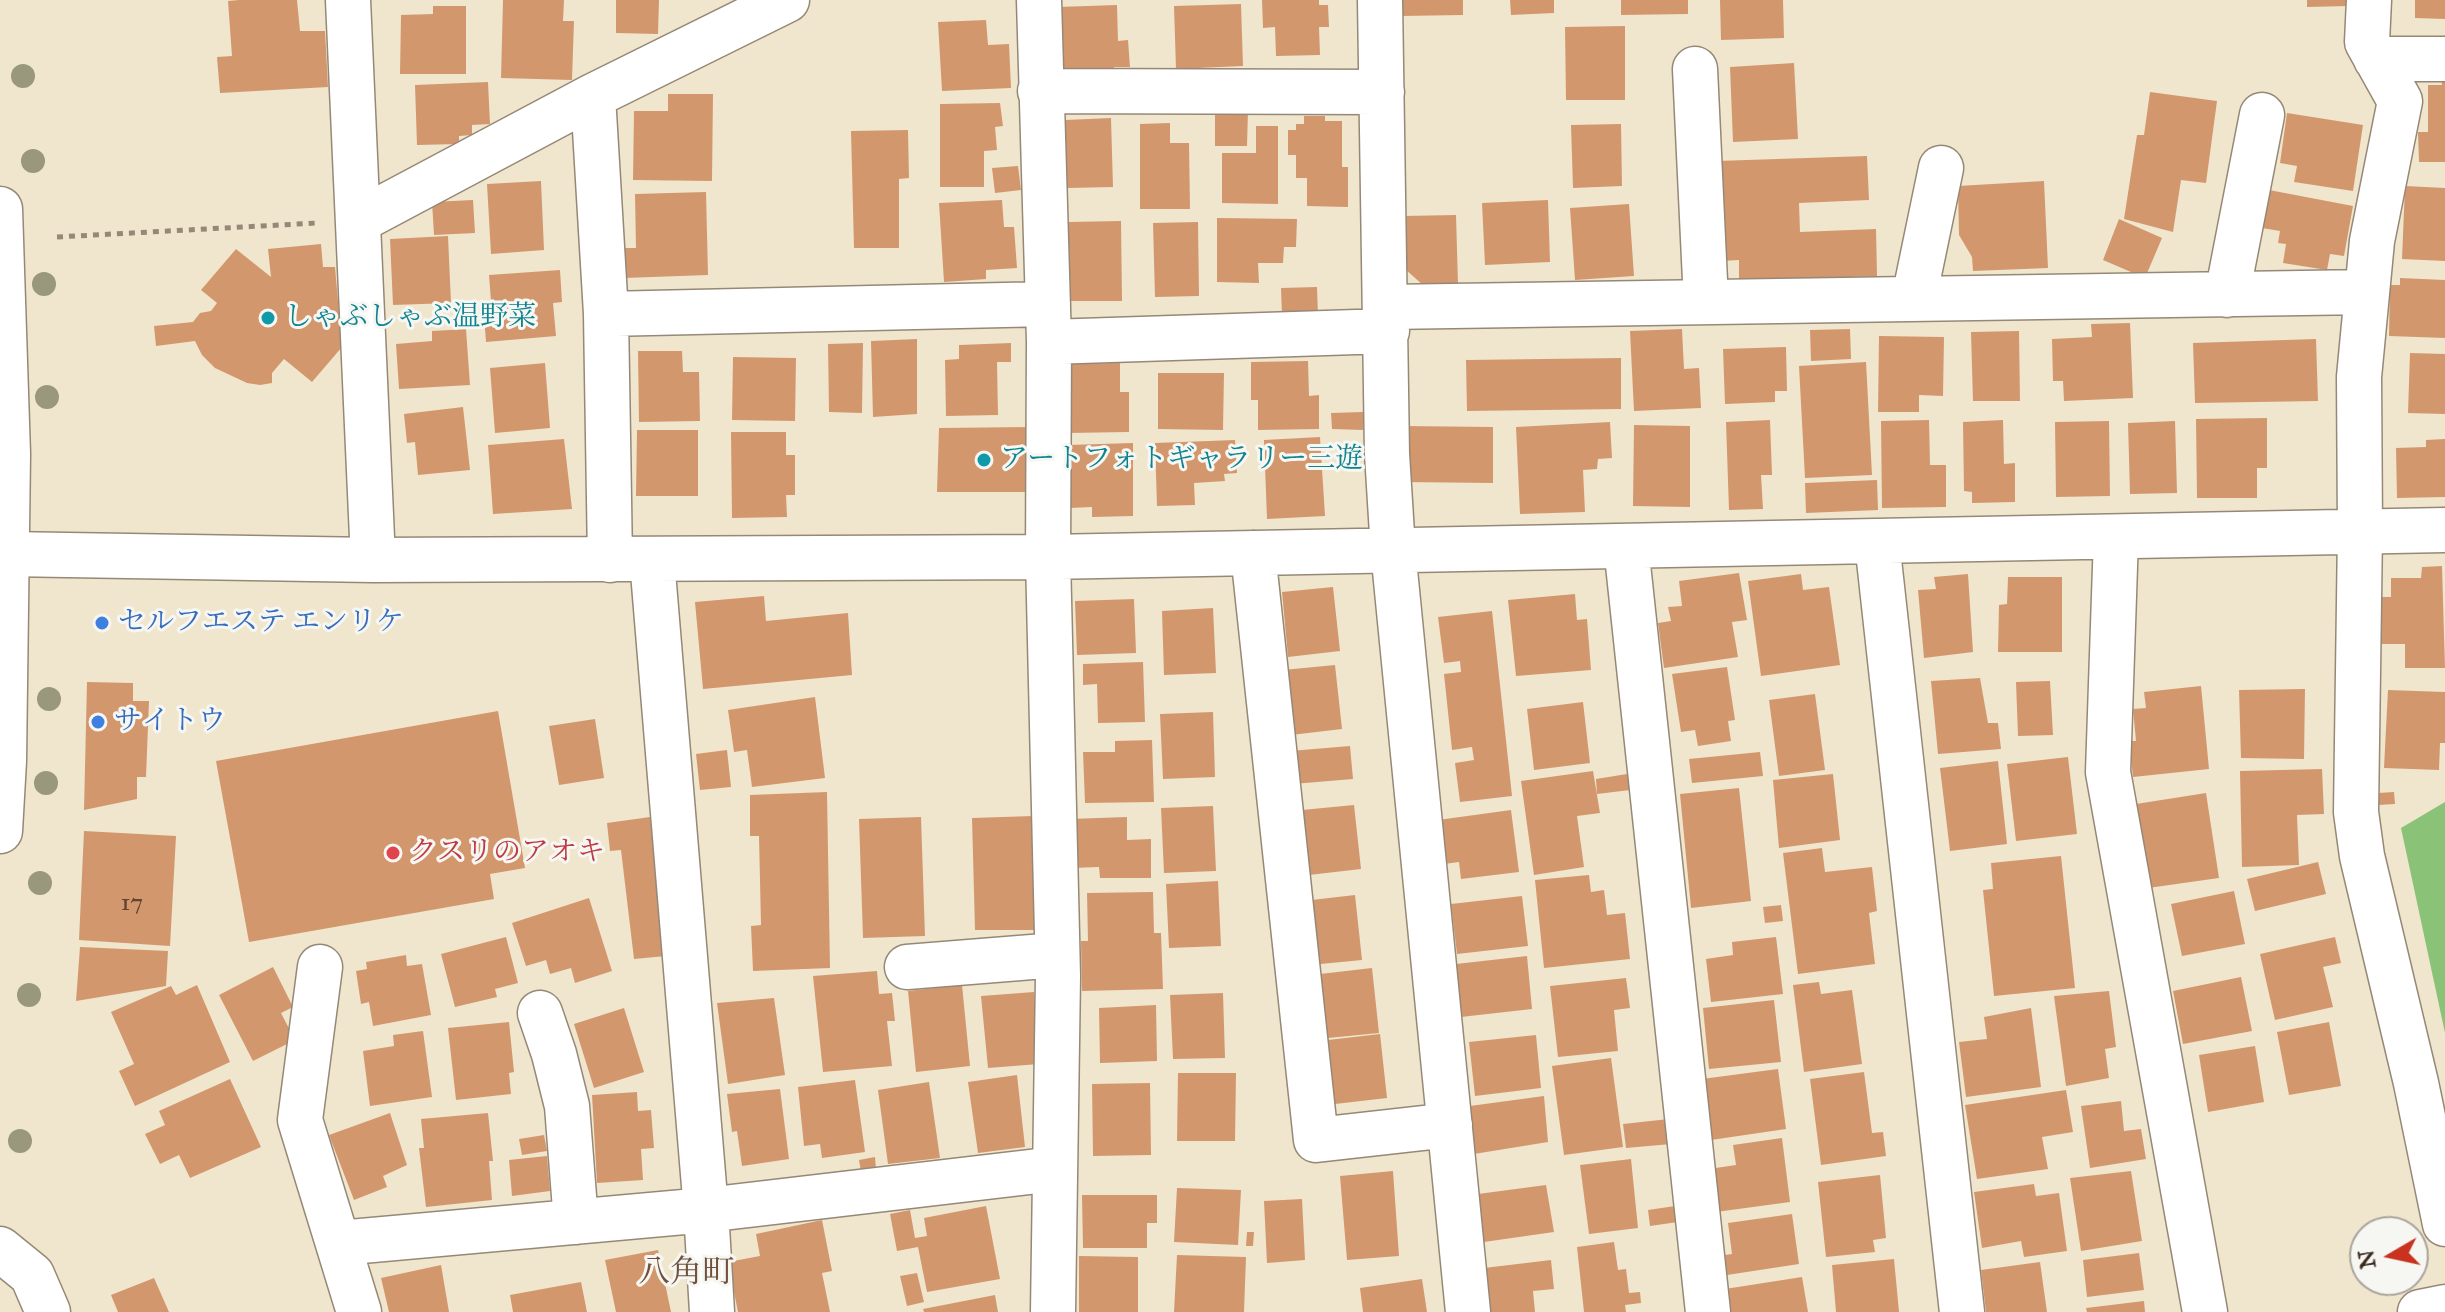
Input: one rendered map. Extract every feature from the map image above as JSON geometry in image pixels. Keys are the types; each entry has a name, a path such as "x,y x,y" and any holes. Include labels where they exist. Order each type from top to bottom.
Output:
{"street":[{"path":"348,0 373,560"},
{"path":"358,221 593,96 787,0"},
{"path":"1039,0 1048,323 1048,557 1057,955 1053,1312"},
{"path":"1380,0 1387,454 1393,550 1468,1312"},
{"path":"2369,0 2367,42 2400,101 2372,241 2359,377 2358,826 2362,856 2416,1083 2445,1224"},
{"path":"2376,59 2445,59"},
{"path":"1695,69 1706,302"},
{"path":"1040,91 1382,92"},
{"path":"593,96 606,314 610,560"},
{"path":"2227,295 2262,115"},
{"path":"1914,298 1941,168"},
{"path":"0,831 4,761 8,454 1,228"},
{"path":"606,314 1048,323 1387,319 1706,302 2367,292"},
{"path":"6,554 373,560 1048,557 2445,530"},
{"path":"2116,537 2108,772 2205,1312"},
{"path":"1877,542 1962,1312"},
{"path":"1626,546 1708,1312"},
{"path":"1253,553 1316,1140 1450,1125"},
{"path":"652,560 712,1312"},
{"path":"907,967 1057,955"},
{"path":"320,967 300,1120 359,1312"},
{"path":"540,1013 567,1106 576,1222"},
{"path":"339,1243 706,1210 1055,1169"},
{"path":"0,1249 32,1275 48,1312"},
{"path":"2420,1312 2445,1307"}],"path":[{"path":"57,237 358,221"}],"green space":[{"path":"2445,802 2445,1033 2401,828"}],"building":[{"path":"297,0 300,31 325,31 328,87 220,93 217,57 232,56 228,1"},
{"path":"503,0 564,0 563,21 574,21 572,80 501,78"},
{"path":"616,0 659,0 658,34 616,33"},
{"path":"1262,0 1319,0 1319,5 1328,5 1329,27 1319,27 1320,55 1276,56 1275,27 1263,28"},
{"path":"1400,0 1463,0 1463,15 1401,16"},
{"path":"1510,0 1554,0 1554,13 1511,15"},
{"path":"1621,0 1688,0 1688,14 1621,15"},
{"path":"1720,0 1783,0 1784,38 1721,40"},
{"path":"2307,0 2348,0 2348,6 2307,7"},
{"path":"2415,0 2445,0 2445,19 2415,18"},
{"path":"1241,4 1243,66 1176,69 1174,6"},
{"path":"1117,5 1118,41 1128,40 1130,67 1114,67 1114,75 1060,74 1058,7"},
{"path":"433,6 466,6 466,74 400,74 401,15 433,14"},
{"path":"986,20 988,45 1009,44 1011,88 942,91 938,22"},
{"path":"1625,26 1625,100 1566,100 1565,27"},
{"path":"1794,63 1798,139 1733,142 1730,67"},
{"path":"2441,79 2445,79 2445,162 2419,162 2418,132 2428,132 2428,85 2442,85"},
{"path":"488,82 490,124 472,125 472,135 459,136 459,144 417,145 415,85"},
{"path":"2150,92 2217,101 2206,183 2181,180 2173,232 2124,219 2137,135 2144,135"},
{"path":"668,94 713,94 712,181 633,180 634,111 668,111"},
{"path":"1000,103 1003,126 995,127 997,150 984,151 984,187 940,187 940,104"},
{"path":"1215,111 1248,111 1247,146 1215,146"},
{"path":"2287,113 2363,125 2353,191 2294,182 2297,166 2280,163"},
{"path":"1304,116 1325,116 1325,121 1342,121 1342,167 1348,167 1348,207 1307,206 1307,178 1296,178 1296,155 1288,155 1288,130 1296,130 1296,124 1304,124"},
{"path":"1111,118 1113,187 1067,188 1065,120"},
{"path":"1170,123 1170,143 1189,143 1190,209 1140,209 1140,124"},
{"path":"1621,124 1622,186 1573,188 1571,125"},
{"path":"1256,126 1278,126 1278,204 1222,203 1222,153 1256,153"},
{"path":"908,130 909,178 899,179 899,248 854,248 851,131"},
{"path":"1867,156 1869,200 1799,203 1800,232 1876,229 1877,276 1739,281 1739,260 1721,261 1717,161"},
{"path":"1018,166 1021,190 995,193 992,168"},
{"path":"541,181 544,250 491,254 487,184"},
{"path":"2044,181 2048,268 1973,271 1972,257 1959,235 1958,186"},
{"path":"2405,186 2445,188 2445,261 2402,259"},
{"path":"2269,190 2353,206 2344,256 2330,254 2327,270 2283,263 2286,244 2278,243 2280,231 2262,228"},
{"path":"706,192 708,275 624,278 623,248 636,248 635,194"},
{"path":"473,200 475,233 434,235 432,202"},
{"path":"1002,200 1004,227 1014,227 1017,268 986,270 986,279 944,282 939,203"},
{"path":"1548,200 1550,262 1485,265 1482,203"},
{"path":"1629,204 1634,276 1575,280 1570,208"},
{"path":"1456,215 1458,284 1424,286 1405,269 1403,216"},
{"path":"1217,218 1297,219 1296,247 1284,247 1283,263 1258,263 1259,283 1217,282"},
{"path":"2119,219 2162,238 2145,278 2103,260"},
{"path":"1121,221 1122,301 1069,301 1068,222"},
{"path":"1198,222 1199,296 1155,297 1153,223"},
{"path":"448,236 451,303 393,305 390,239"},
{"name":"しゃぶしゃぶ温野菜","path":"321,244 323,267 335,267 342,347 312,382 284,359 272,373 272,383 260,385 247,383 215,368 202,355 195,341 156,346 154,326 193,322 200,313 211,311 217,303 201,290 236,249 271,277 268,249"},
{"path":"560,270 562,302 553,303 556,336 486,342 483,302 491,301 489,275"},
{"path":"2400,278 2445,280 2445,338 2389,336 2390,285 2400,285"},
{"path":"1317,287 1318,316 1282,316 1281,288"},
{"path":"2130,323 2133,398 2064,401 2063,381 2053,381 2052,339 2092,337 2091,324"},
{"path":"466,329 470,385 399,389 396,344 432,341 432,331"},
{"path":"1682,329 1684,369 1699,368 1701,408 1634,411 1630,331"},
{"path":"1850,329 1851,359 1811,361 1810,330"},
{"path":"2019,331 2020,401 1973,401 1971,332"},
{"path":"1879,336 1944,337 1943,396 1919,395 1919,412 1878,412"},
{"path":"917,339 917,414 873,417 871,341"},
{"path":"2316,339 2318,401 2195,403 2193,343"},
{"path":"863,343 862,413 829,412 828,344"},
{"path":"1011,343 1011,362 997,362 998,415 946,416 945,360 959,359 959,345"},
{"path":"1786,347 1787,391 1775,391 1775,402 1725,404 1723,349"},
{"path":"638,351 682,351 683,372 699,372 700,421 639,422"},
{"path":"2410,353 2445,354 2445,414 2408,413"},
{"path":"733,357 796,358 795,421 732,420"},
{"path":"1621,358 1621,409 1467,411 1466,360"},
{"path":"1308,361 1309,396 1319,395 1319,429 1258,430 1258,400 1251,400 1251,362"},
{"path":"1866,362 1872,475 1805,478 1799,366"},
{"path":"545,363 550,428 495,433 490,368"},
{"path":"1120,363 1120,392 1129,392 1129,432 1068,433 1067,364"},
{"path":"1158,373 1224,373 1223,430 1158,429"},
{"path":"463,407 470,470 418,475 415,442 407,443 404,414"},
{"path":"1363,412 1363,430 1332,429 1331,413"},
{"path":"2267,418 2267,468 2257,468 2257,498 2197,498 2196,419"},
{"path":"1770,420 1772,475 1761,475 1763,509 1729,510 1726,422"},
{"path":"1929,420 1930,465 1946,465 1946,507 1882,508 1881,421"},
{"path":"2003,420 2004,464 2015,463 2015,502 1972,503 1972,492 1964,491 1963,422"},
{"path":"2109,421 2110,496 2056,497 2055,422"},
{"path":"2175,421 2177,493 2130,494 2128,423"},
{"path":"1610,422 1612,458 1598,459 1597,469 1583,470 1585,512 1520,514 1516,427"},
{"path":"1634,425 1690,426 1690,507 1633,506"},
{"path":"1403,426 1493,427 1493,483 1403,482"},
{"name":"アートフォトギャラリー三遊","path":"1030,427 1030,492 937,492 939,428"},
{"path":"637,430 698,430 698,496 636,496"},
{"path":"731,432 786,432 786,455 795,455 795,495 786,495 787,517 732,518"},
{"path":"1320,437 1325,516 1267,519 1264,440"},
{"path":"564,439 572,509 493,514 488,445"},
{"path":"2445,439 2445,497 2397,498 2396,448 2426,447 2426,440"},
{"path":"1235,440 1237,473 1224,474 1225,481 1194,483 1195,505 1157,506 1155,443"},
{"path":"1133,443 1133,516 1092,517 1092,507 1069,508 1068,445"},
{"path":"1877,480 1878,510 1806,513 1805,483"},
{"path":"2442,566 2445,668 2405,668 2405,644 2380,644 2379,597 2391,597 2391,578 2421,578 2422,567"},
{"path":"1739,573 1747,620 1732,622 1738,657 1664,668 1658,623 1671,621 1668,607 1682,606 1679,581"},
{"path":"1801,574 1803,590 1829,587 1840,665 1761,676 1748,581"},
{"path":"1968,574 1973,652 1924,658 1918,590 1936,589 1934,577"},
{"path":"2008,577 2062,577 2062,652 1998,652 1999,605 2007,604"},
{"path":"1333,587 1340,651 1288,657 1282,592"},
{"path":"1575,594 1577,620 1587,619 1591,670 1516,676 1508,600"},
{"path":"764,596 766,621 848,613 852,675 703,689 695,602"},
{"path":"1134,599 1136,653 1077,655 1075,601"},
{"path":"1213,608 1216,673 1164,675 1162,611"},
{"path":"1492,611 1512,796 1460,802 1455,763 1474,760 1472,747 1452,750 1444,674 1461,672 1460,661 1444,663 1438,617"},
{"path":"1143,662 1145,722 1098,723 1097,684 1083,685 1083,664"},
{"path":"1335,665 1342,729 1291,735 1283,670"},
{"path":"1727,667 1735,720 1728,721 1731,741 1698,746 1695,730 1681,732 1672,674"},
{"path":"1980,678 1988,723 1998,723 2001,749 1938,754 1931,681"},
{"path":"2050,681 2053,735 2018,736 2016,682"},
{"path":"87,682 133,683 133,701 149,701 146,777 137,777 137,799 84,810"},
{"path":"2201,686 2209,769 2133,777 2129,741 2136,741 2133,709 2146,708 2144,692"},
{"path":"2305,689 2304,759 2241,758 2239,690"},
{"path":"2388,690 2445,692 2445,743 2440,743 2439,770 2384,768"},
{"path":"1815,694 1825,770 1779,776 1769,700"},
{"path":"815,697 825,778 752,787 747,750 734,752 728,710"},
{"path":"1583,702 1590,763 1534,770 1527,709"},
{"path":"498,711 525,868 490,874 494,899 249,942 216,761"},
{"path":"1213,712 1215,777 1163,779 1160,714"},
{"path":"595,719 604,778 559,785 549,726"},
{"path":"1152,740 1154,802 1085,803 1083,752 1115,752 1115,741"},
{"path":"1350,746 1353,779 1293,784 1290,751"},
{"path":"727,750 731,787 700,790 696,754"},
{"path":"1760,752 1763,776 1692,783 1689,759"},
{"path":"2068,757 2077,834 2016,841 2007,764"},
{"path":"1998,761 2007,844 1950,851 1940,768"},
{"path":"2322,769 2324,814 2297,815 2299,865 2242,867 2240,771"},
{"path":"1593,771 1600,813 1577,816 1584,867 1534,875 1521,781"},
{"path":"1627,774 1630,790 1597,794 1596,779"},
{"path":"1833,774 1840,840 1779,848 1773,780"},
{"path":"1739,788 1751,901 1691,908 1680,794"},
{"path":"827,792 830,968 753,971 751,926 761,925 759,836 750,836 750,795"},
{"path":"2394,792 2395,804 2378,805 2378,793"},
{"path":"2206,793 2219,878 2148,888 2136,804"},
{"path":"1354,805 1361,869 1309,875 1302,810"},
{"path":"1213,806 1216,871 1164,873 1161,808"},
{"path":"1511,810 1519,872 1461,879 1459,862 1444,864 1438,820"},
{"path":"1033,816 1036,930 975,930 972,818"},
{"path":"650,817 666,956 634,959 621,850 610,851 607,823"},
{"path":"921,817 925,936 863,938 859,819"},
{"path":"1127,817 1127,840 1151,839 1151,878 1100,878 1099,867 1072,868 1070,819"},
{"path":"84,831 176,836 170,946 79,940"},
{"path":"1822,848 1825,872 1872,867 1877,911 1869,913 1875,964 1798,974 1783,853"},
{"path":"2061,856 2075,988 1994,996 1983,890 1993,889 1991,863"},
{"path":"2318,862 2326,894 2255,911 2247,879"},
{"path":"1589,875 1591,892 1604,890 1607,915 1625,913 1630,959 1544,968 1535,880"},
{"path":"1218,881 1221,946 1169,948 1166,884"},
{"path":"2234,891 2245,944 2182,956 2171,904"},
{"path":"1153,892 1154,933 1161,933 1163,989 1082,991 1081,941 1088,941 1087,893"},
{"path":"1355,895 1362,960 1310,965 1303,901"},
{"path":"1522,896 1528,946 1457,954 1451,904"},
{"path":"589,898 612,971 575,983 571,968 550,974 546,960 526,966 512,923"},
{"path":"1781,905 1783,921 1765,923 1763,907"},
{"path":"506,937 518,983 495,989 497,997 455,1007 441,954"},
{"path":"1776,937 1783,994 1711,1002 1706,959 1733,955 1732,942"},
{"path":"2335,937 2341,963 2323,967 2333,1007 2275,1020 2260,954"},
{"path":"80,947 168,951 166,986 76,1001"},
{"path":"406,955 407,966 422,964 431,1015 373,1026 369,1002 361,1004 356,971 367,969 366,962"},
{"path":"1527,956 1532,1009 1461,1017 1456,964"},
{"path":"273,967 293,1007 281,1013 295,1040 253,1061 219,995"},
{"path":"1372,968 1379,1033 1328,1038 1320,974"},
{"path":"877,971 879,994 892,993 895,1021 887,1021 892,1066 823,1072 813,976"},
{"path":"2241,977 2252,1031 2183,1044 2173,991"},
{"path":"1626,978 1630,1008 1614,1010 1618,1051 1558,1057 1550,986"},
{"path":"1819,982 1821,994 1852,990 1862,1064 1804,1072 1793,985"},
{"path":"197,985 230,1062 135,1106 119,1071 134,1064 111,1012 171,986 176,995"},
{"path":"962,985 970,1066 916,1072 908,991"},
{"path":"2109,991 2116,1047 2105,1049 2109,1078 2066,1086 2054,996"},
{"path":"1034,992 1039,1064 988,1068 981,996"},
{"path":"1223,993 1225,1058 1173,1059 1170,995"},
{"path":"774,998 785,1075 728,1084 717,1003"},
{"path":"1774,1000 1781,1062 1709,1069 1703,1008"},
{"path":"1156,1005 1157,1061 1100,1063 1099,1008"},
{"path":"624,1008 644,1072 594,1088 574,1024"},
{"path":"2031,1008 2041,1087 1966,1097 1959,1042 1987,1039 1984,1017"},
{"path":"509,1022 514,1072 509,1073 511,1094 456,1100 448,1028"},
{"path":"2329,1022 2341,1086 2289,1095 2277,1032"},
{"path":"423,1031 432,1097 370,1106 363,1051 394,1046 393,1035"},
{"path":"1380,1034 1387,1098 1335,1104 1328,1040"},
{"path":"1536,1035 1541,1088 1475,1096 1469,1042"},
{"path":"2255,1046 2264,1102 2208,1112 2199,1055"},
{"path":"1611,1058 1623,1147 1564,1155 1552,1066"},
{"path":"1778,1069 1786,1129 1711,1140 1702,1079"},
{"path":"1864,1072 1872,1133 1883,1132 1886,1156 1821,1165 1810,1079"},
{"path":"1178,1073 1236,1073 1235,1141 1177,1141"},
{"path":"1017,1075 1025,1147 978,1153 968,1082"},
{"path":"230,1079 261,1147 190,1178 179,1155 160,1164 145,1134 165,1125 159,1111"},
{"path":"855,1080 865,1152 822,1158 820,1144 804,1146 798,1087"},
{"path":"929,1082 940,1158 888,1164 878,1090"},
{"path":"1150,1083 1151,1155 1093,1156 1092,1084"},
{"path":"780,1089 789,1159 742,1166 737,1131 732,1132 727,1094"},
{"path":"2066,1090 2073,1132 2042,1137 2048,1169 1977,1179 1965,1105"},
{"path":"637,1092 638,1111 651,1110 654,1148 641,1149 643,1180 597,1183 592,1095"},
{"path":"1544,1096 1548,1142 1474,1154 1470,1106"},
{"path":"2121,1101 2124,1131 2141,1129 2146,1159 2090,1168 2081,1106"},
{"path":"390,1113 407,1165 383,1176 387,1187 354,1200 329,1135"},
{"path":"488,1113 493,1161 489,1161 492,1200 426,1207 419,1148 424,1148 421,1119"},
{"path":"1669,1119 1671,1144 1626,1148 1623,1124"},
{"path":"544,1135 547,1151 522,1155 519,1139"},
{"path":"1782,1138 1790,1202 1716,1212 1709,1169 1736,1165 1733,1145"},
{"path":"547,1156 550,1191 512,1196 509,1160"},
{"path":"875,1157 876,1170 861,1172 859,1160"},
{"path":"1631,1159 1638,1228 1589,1234 1580,1165"},
{"path":"1393,1171 1399,1256 1347,1260 1340,1176"},
{"path":"2131,1171 2142,1241 2081,1251 2070,1178"},
{"path":"1880,1175 1886,1238 1873,1240 1875,1252 1826,1257 1818,1182"},
{"path":"2034,1184 2036,1196 2059,1193 2067,1251 2024,1257 2021,1241 1982,1248 1974,1192"},
{"path":"1546,1185 1554,1232 1484,1242 1478,1194"},
{"path":"1177,1188 1241,1190 1238,1245 1174,1242"},
{"path":"1082,1195 1157,1195 1157,1223 1147,1223 1147,1248 1083,1248"},
{"path":"1302,1199 1305,1260 1267,1263 1264,1201"},
{"path":"986,1206 1000,1279 927,1292 918,1247 897,1251 890,1214 910,1210 915,1238 927,1236 924,1218"},
{"path":"1675,1206 1678,1222 1650,1226 1648,1210"},
{"path":"1792,1214 1799,1264 1727,1275 1725,1255 1732,1254 1728,1223"},
{"path":"822,1220 832,1271 822,1273 830,1312 738,1312 728,1262 760,1256 756,1234"},
{"path":"1247,1232 1254,1232 1253,1246 1246,1246"},
{"path":"1614,1242 1618,1270 1626,1269 1629,1293 1640,1292 1641,1303 1625,1305 1626,1312 1584,1312 1577,1247"},
{"path":"658,1250 671,1312 616,1312 605,1260"},
{"path":"2139,1253 2144,1290 2087,1297 2083,1260"},
{"path":"1177,1255 1246,1257 1244,1312 1174,1312"},
{"path":"1079,1256 1138,1257 1138,1312 1079,1312"},
{"path":"1894,1259 1899,1312 1836,1312 1832,1265"},
{"path":"1551,1260 1554,1289 1533,1291 1535,1312 1489,1312 1484,1268"},
{"path":"2040,1262 2047,1312 1986,1312 1981,1270"},
{"path":"441,1265 449,1312 389,1312 381,1278"},
{"path":"917,1273 924,1302 907,1306 900,1276"},
{"path":"1802,1277 1808,1312 1729,1312 1725,1289"},
{"path":"154,1278 169,1312 118,1312 111,1295"},
{"path":"1422,1279 1427,1312 1363,1312 1360,1288"},
{"path":"581,1282 587,1312 513,1312 510,1295"},
{"path":"995,1295 998,1312 924,1312 923,1309"},
{"path":"2144,1301 2145,1312 2087,1312 2086,1308"}],"place":[{"name":"しゃぶしゃぶ温野菜","path":"268,318"},
{"name":"アートフォトギャラリー三遊","path":"984,460"},
{"name":"セルフエステ エンリケ","path":"102,623"},
{"name":"サイトウ","path":"98,722"},
{"name":"クスリのアオキ","path":"393,853"}],"district":[{"name":"八角町","path":"686,1274"}]}
